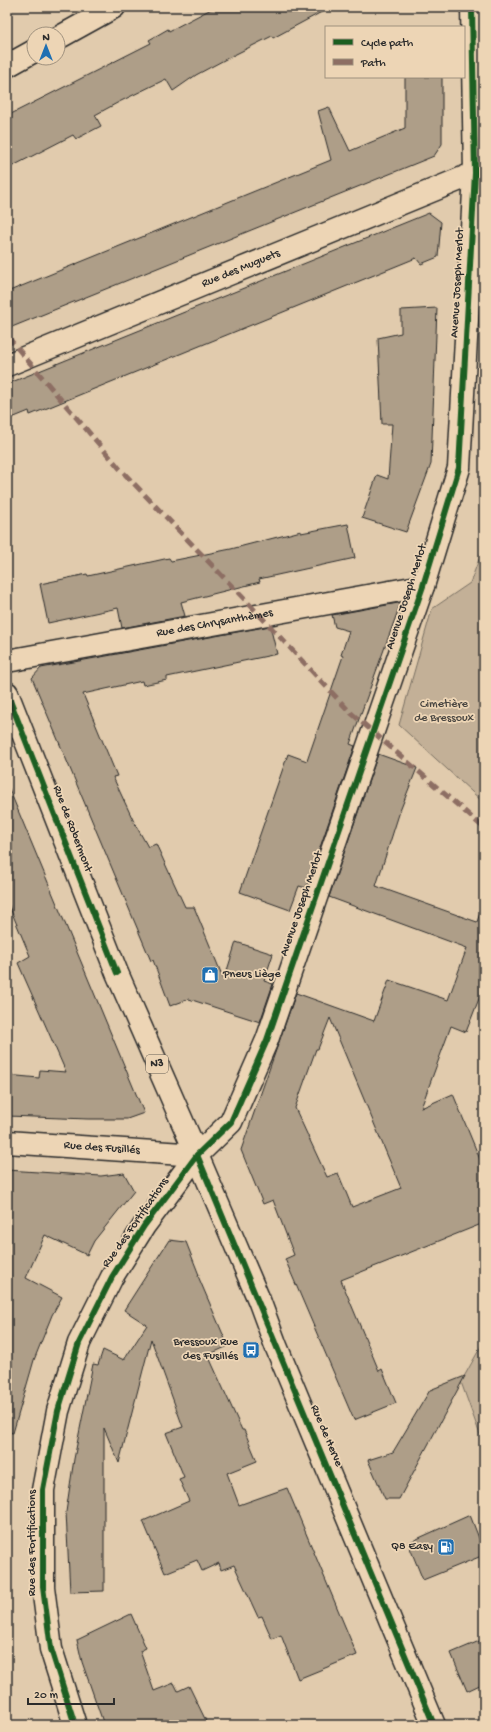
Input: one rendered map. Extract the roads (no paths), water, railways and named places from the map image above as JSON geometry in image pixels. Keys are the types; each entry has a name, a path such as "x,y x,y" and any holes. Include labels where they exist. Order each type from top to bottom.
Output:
{"street":[{"name":"Avenue Joseph Merlot","path":"198,1155 231,1122 267,1040 423,586 459,468 475,173 472,7"},
{"path":"66,33 108,9"},
{"path":"7,66 26,55"},
{"name":"Rue des Muguets","path":"7,365 475,173"},
{"name":"Rue des Chrysanthèmes","path":"7,661 423,586"},
{"name":"Rue de Robermont","path":"7,693 117,973 198,1155"},
{"name":"Rue des Fusillés","path":"7,1142 198,1155"},
{"name":"Rue des Fortifications","path":"70,1724 51,1649 43,1586 43,1490 58,1411 79,1343 112,1277 144,1226 198,1155"},
{"name":"Rue de Herve","path":"198,1155 434,1725"}],"place":[{"name":"Pneus Liège","path":"210,975"},
{"name":"Bressoux Rue des Fusillés","path":"251,1350"},
{"name":"Q8 Easy","path":"446,1547"}],"park label":[{"name":"Cimetière de Bressoux","path":"444,712"}]}
